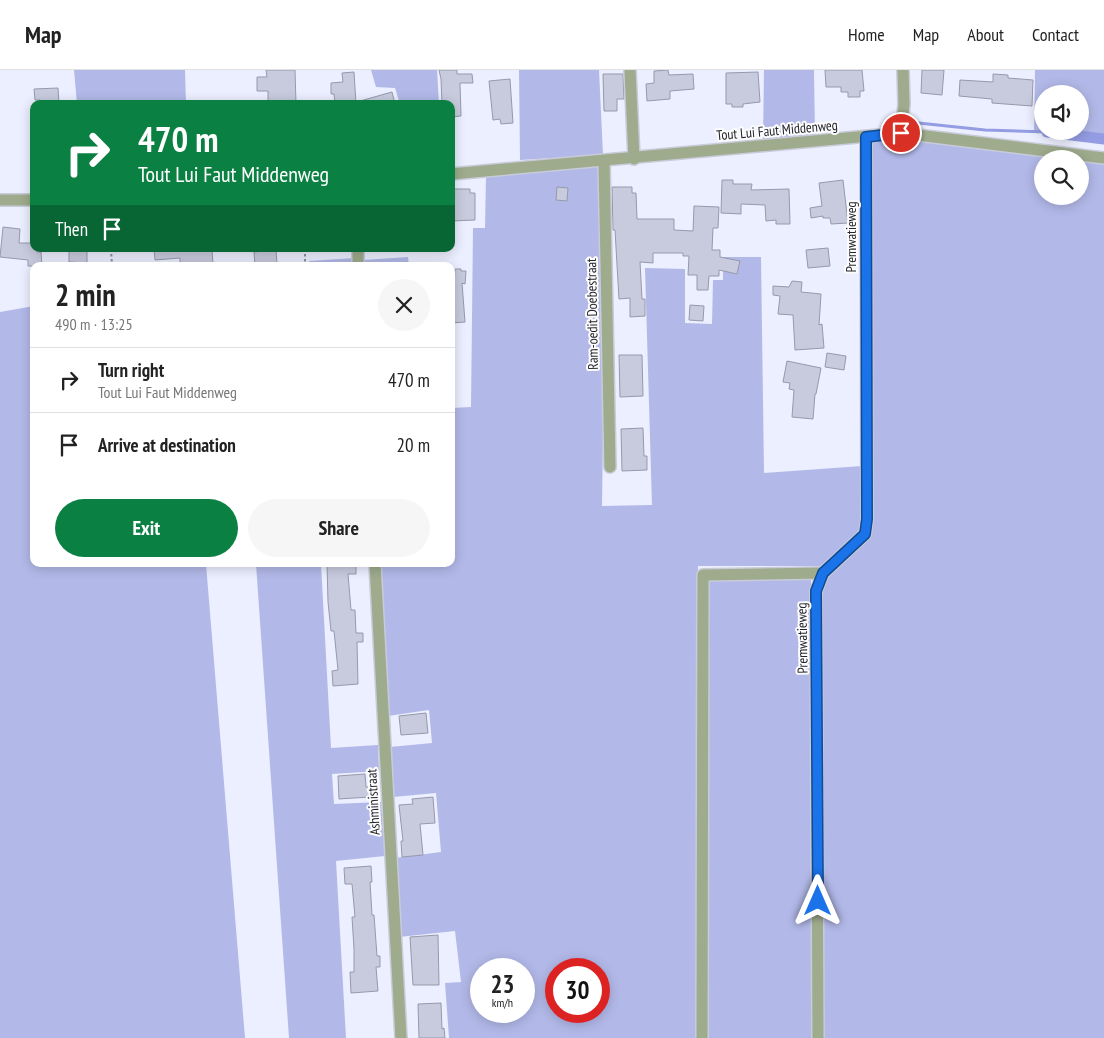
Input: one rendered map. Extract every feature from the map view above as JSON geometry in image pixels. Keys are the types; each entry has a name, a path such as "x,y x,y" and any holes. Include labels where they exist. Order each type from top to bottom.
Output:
{"street":[{"path":"630,70 634,159"},
{"path":"901,133 904,104 903,70"},
{"name":"Tout Lui Faut Middenweg","path":"455,174 634,159 901,133 1104,158"},
{"name":"Premwatieweg","path":"818,1038 816,591 823,573 865,534 867,519 866,137"},
{"name":"Ram-oedit Doebestraat","path":"604,161 610,467"},
{"path":"0,200 30,200"},
{"name":"Ashministraat","path":"375,567 401,1038"},
{"path":"702,1038 703,575 823,573"}],"shaded area":[{"path":"74,70 185,70 186,100 77,100"},
{"path":"371,70 437,70 439,100 399,100 395,88 376,87"},
{"path":"519,70 599,70 603,155 520,160"},
{"path":"764,70 814,70 815,137 763,140"},
{"path":"1035,70 1104,70 1104,139 1089,138 1089,85 1035,85"},
{"path":"906,138 1034,154 1034,205 1089,205 1089,160 1104,162 1104,1038 824,1038 821,591 826,580 870,533 870,142"},
{"path":"599,166 604,358 602,506 652,505 645,268 685,269 685,323 712,324 713,280 723,280 723,257 761,257 764,473 862,466 861,522 859,533 838,554 820,566 698,566 697,1038 449,1038 445,983 461,982 455,931 399,937 395,858 441,852 436,793 393,797 390,747 432,743 429,710 388,716 378,567 455,567 455,408 471,407 473,228 485,228 486,177"},
{"path":"408,257 409,262 363,262 363,260"},
{"path":"354,258 354,262 309,262"},
{"path":"30,307 30,567 206,567 245,1038 0,1038 0,312"},
{"path":"256,567 321,567 331,748 378,745 379,771 332,774 334,804 381,802 385,856 336,861 346,1038 289,1038"},
{"path":"811,579 813,1038 707,1038 709,580"}],"building":[{"path":"266,70 295,70 296,100 268,100 268,91 257,91 257,77 267,77"},
{"path":"439,70 457,70 457,74 472,74 473,83 460,83 461,116 455,117 455,100 442,100"},
{"path":"668,70 669,75 693,74 694,89 670,91 670,99 647,101 646,84 654,83 654,71"},
{"path":"825,70 862,70 864,91 860,91 860,97 848,97 848,92 841,92 841,87 826,87"},
{"path":"922,70 944,70 942,95 921,93"},
{"path":"354,72 356,100 335,100 334,94 331,94 331,83 343,82 342,73"},
{"path":"758,72 760,102 743,104 743,107 732,107 732,104 726,104 726,73"},
{"path":"603,74 623,74 624,99 617,99 617,111 604,111"},
{"path":"993,74 1008,75 1008,78 1033,80 1032,106 992,103 992,99 959,96 960,80 993,82"},
{"path":"510,79 513,123 501,124 500,119 493,120 489,81"},
{"path":"58,88 59,100 35,100 34,89"},
{"path":"392,92 394,100 364,100"},
{"path":"722,180 733,180 733,184 752,184 751,190 789,189 790,224 776,224 776,220 766,221 765,205 741,204 741,214 721,213"},
{"path":"843,180 848,223 831,224 830,218 823,218 823,216 811,218 810,208 822,206 819,183"},
{"path":"557,187 568,188 567,201 556,200"},
{"path":"612,187 632,187 632,193 636,193 637,219 674,219 674,230 693,231 694,206 719,207 718,228 713,228 712,250 720,250 720,257 740,261 737,274 719,270 719,276 709,276 708,290 697,290 697,275 688,275 689,256 683,256 683,253 653,253 653,263 640,262 642,299 645,299 645,316 630,317 630,298 619,299 615,230 613,230"},
{"path":"455,189 470,189 470,193 475,193 475,220 455,221"},
{"path":"3,227 20,229 19,243 30,243 30,252 41,252 42,262 30,262 30,266 28,266 28,260 0,257"},
{"path":"828,248 830,266 808,268 806,250"},
{"path":"69,252 87,252 87,262 69,262"},
{"path":"154,252 212,252 213,262 180,262 180,258 155,260"},
{"path":"254,252 276,252 277,262 255,262"},
{"path":"455,269 466,271 465,284 462,283 465,322 455,323"},
{"path":"792,281 802,282 801,292 821,294 819,325 822,324 824,348 795,350 793,315 778,314 780,296 773,295 773,286 789,287"},
{"path":"690,305 704,306 703,321 689,320"},
{"path":"827,353 846,356 844,370 825,367"},
{"path":"619,355 642,355 643,396 620,397"},
{"path":"787,361 821,368 815,394 813,419 792,417 794,390 789,389 790,383 783,382"},
{"path":"643,428 644,456 647,456 647,470 622,471 621,429"},
{"path":"327,567 356,567 356,574 348,574 351,610 355,610 356,633 363,633 363,642 357,642 358,684 333,686 332,671 338,670 334,631 331,631"},
{"path":"426,713 428,733 401,735 399,716"},
{"path":"365,774 366,787 370,787 370,797 339,799 338,776"},
{"path":"433,797 435,823 420,824 423,855 402,857 401,841 403,841 399,805 413,804 412,799"},
{"path":"371,866 372,915 374,915 377,956 380,956 380,967 376,967 378,991 351,993 350,972 354,972 352,917 355,917 352,884 345,884 344,868"},
{"path":"438,935 439,985 413,985 410,937"},
{"path":"441,1003 442,1029 444,1028 445,1038 419,1038 418,1004"}],"waterway":[{"path":"909,122 985,130 1034,132"},
{"path":"1089,137 1104,139"}],"route":[{"path":"818,901 816,591 823,573 865,534 867,519 866,137 901,133"}]}
